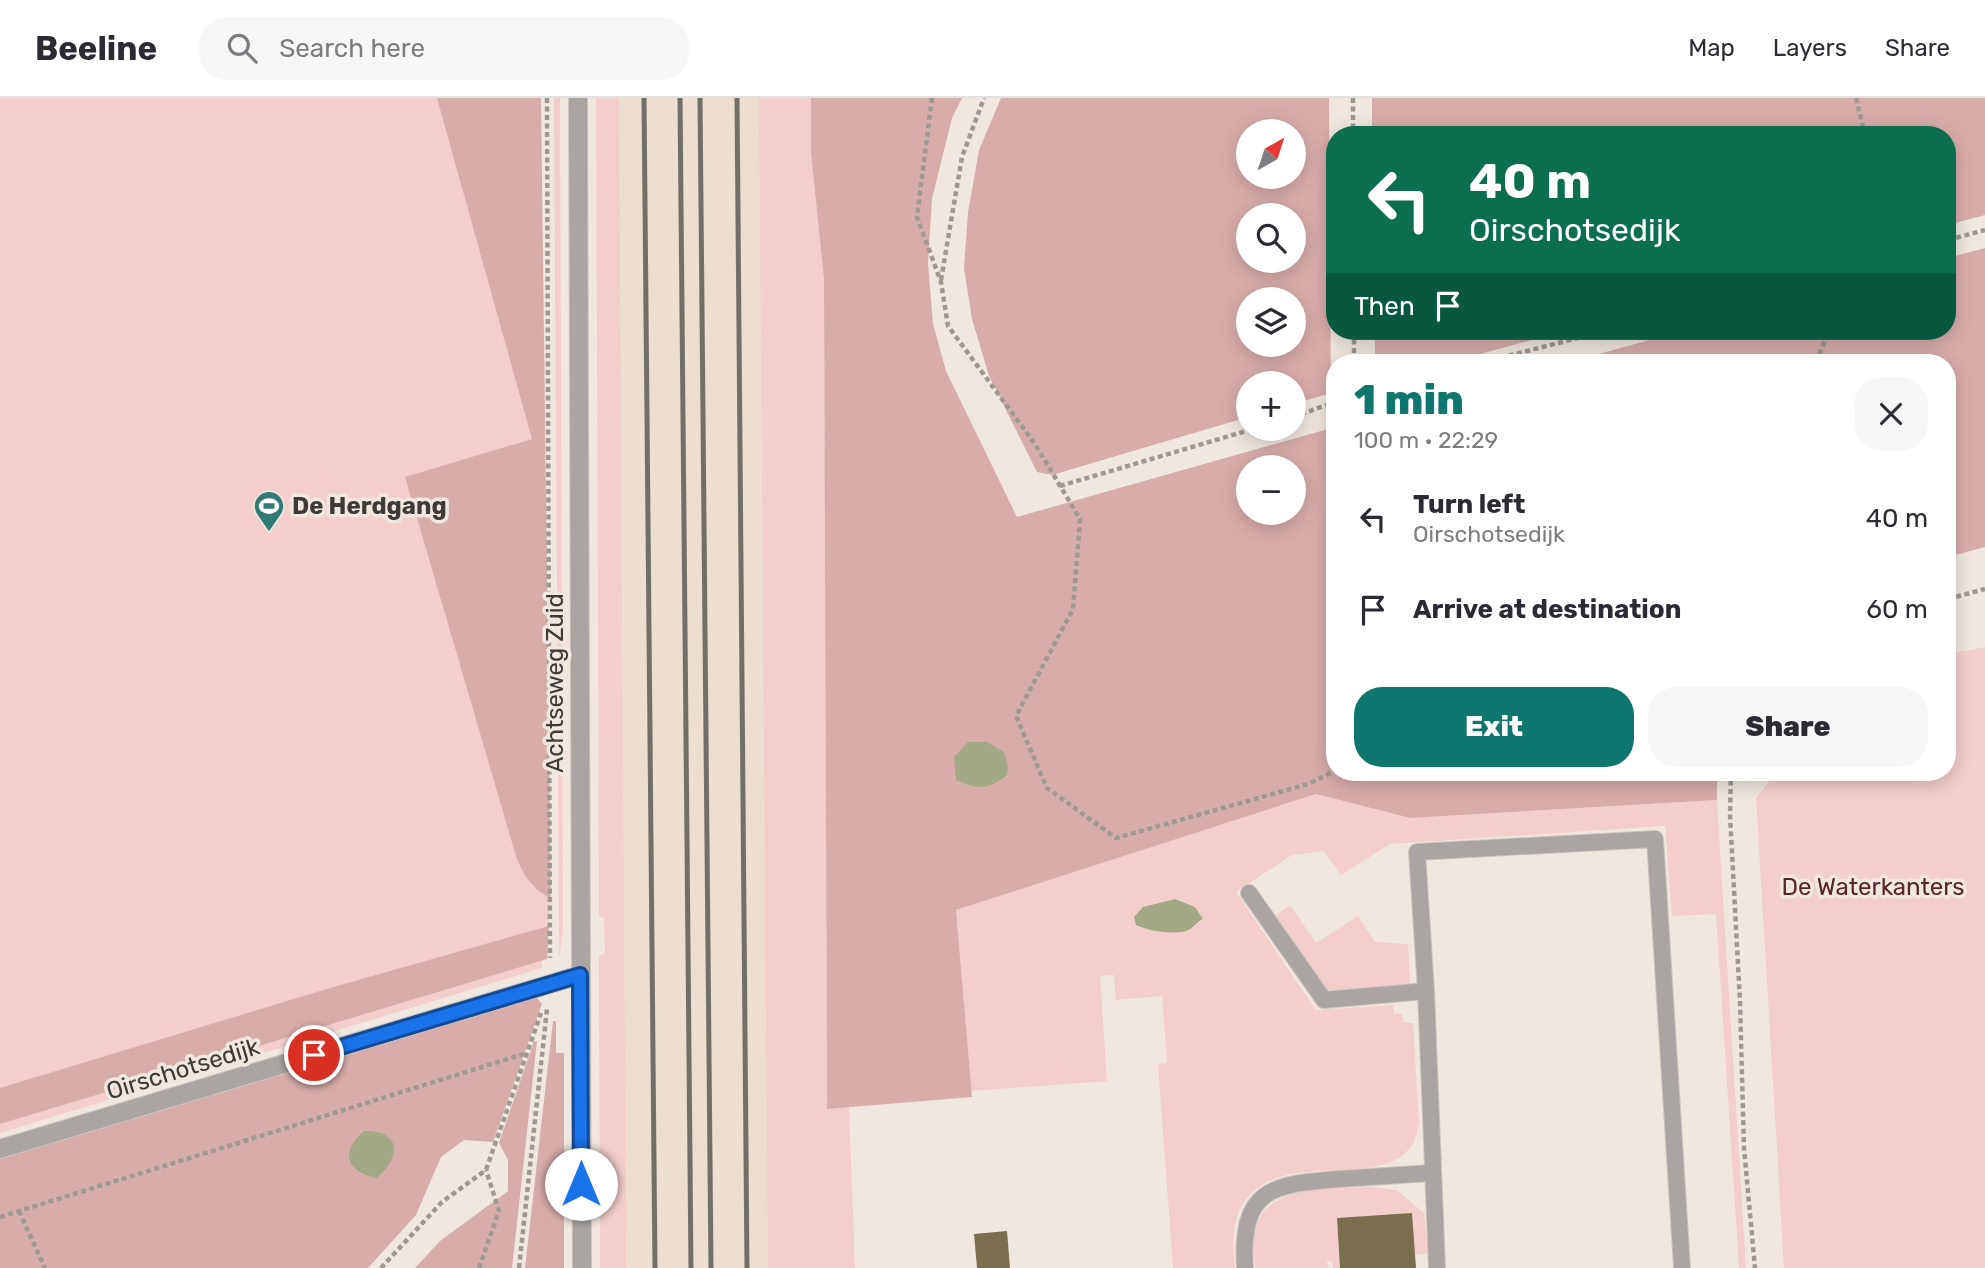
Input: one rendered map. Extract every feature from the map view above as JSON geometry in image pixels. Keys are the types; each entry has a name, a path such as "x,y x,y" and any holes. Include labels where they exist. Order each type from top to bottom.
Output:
{"street":[{"name":"Achtseweg Zuid","path":"578,98 582,1268"},
{"name":"Oirschotsedijk","path":"0,1149 580,975"}],"lane":[{"path":"1437,1268 1431,1173 1426,991 1417,852 1655,839 1682,1268"},
{"path":"1249,893 1324,1000 1426,991"},
{"path":"1245,1268 1243,1242 1248,1219 1254,1207 1271,1191 1296,1182 1431,1173"}],"path":[{"name":"Achtseweg Zuid","path":"547,98 550,984"},
{"path":"932,98 917,217 941,282 948,326 1035,444 1080,519 1073,609 1016,716 1047,788 1116,838 1248,803 1326,776"},
{"path":"941,282 962,157 984,98"},
{"path":"1353,98 1353,126"},
{"path":"1856,98 1863,126"},
{"path":"1956,238 1985,230"},
{"path":"1515,354 1570,340"},
{"path":"1306,412 1326,405"},
{"path":"1060,486 1236,434"},
{"path":"1956,597 1985,589"},
{"path":"1731,781 1744,1148 1755,1268"},
{"path":"381,1268 442,1202 486,1170 540,1014 548,1004 519,1268"},
{"path":"0,1217 527,1053"},
{"path":"479,1268 499,1211 486,1170"},
{"path":"19,1211 45,1268"}],"shaded area":[{"path":"437,98 541,98 551,899 529,881 516,856 405,477 532,439"},
{"path":"604,98 811,98 827,1268 608,1268"},
{"path":"811,98 962,98 952,118 932,199 928,263 933,324 946,371 1017,517 1236,455 1236,525 1306,525 1306,455 1236,455 1286,441 1306,441 1306,435 1326,430 1326,781 1717,781 1717,800 1410,818 1316,794 956,910 972,1097 827,1109 824,280 811,152"},
{"path":"1001,98 1329,98 1329,126 1326,126 1326,340 1331,340 1331,354 1326,354 1326,394 1306,400 1306,371 1236,371 1236,421 1052,475 1037,472 989,376 972,319 964,268 968,212 979,150"},
{"path":"1372,98 1985,98 1985,215 1956,223 1956,126 1372,126"},
{"path":"1985,248 1985,547 1956,555 1956,354 1598,354 1650,340 1956,340 1956,256"},
{"path":"1375,340 1532,340 1480,354 1375,354"},
{"path":"968,742 987,742 1004,752 1008,766 1007,775 994,784 983,787 956,780 954,757"},
{"path":"1175,899 1195,907 1203,919 1189,930 1174,933 1136,925 1134,917 1143,907"},
{"path":"549,926 547,959 0,1124 0,1088 330,988"},
{"path":"529,997 537,998 542,1004 493,1142 464,1140 441,1157 416,1215 368,1268 0,1268 0,1158"},
{"path":"553,1021 556,1021 556,1053 564,1053 564,1268 525,1268"},
{"path":"534,1041 537,1041 512,1268 415,1268 440,1241 508,1191 508,1160 499,1143"},
{"path":"364,1131 385,1135 394,1146 390,1162 377,1178 359,1171 350,1160 351,1147"}],"green space":[{"name":"De Herdgang","path":"0,98 535,98 541,893 551,899 549,926 541,929 542,968 0,1133"},
{"path":"554,98 560,98 563,931 559,959"},
{"path":"596,98 619,98 626,1268 600,1268 599,955 605,954 604,917 599,917"},
{"path":"759,98 811,98 811,152 824,280 827,1108 849,1107 855,1268 768,1268"},
{"name":"De Waterkanters","path":"1985,647 1985,1268 1784,1268 1756,798 1769,781 1956,781 1956,652"},
{"path":"1316,794 1410,818 1717,800 1746,1268 1739,1268 1716,914 1672,916 1665,826 1390,844 1341,875 1324,851 1292,855 1236,892 1316,1010 1393,1005 1394,1014 1402,1014 1404,1023 1413,1023 1419,1123 1409,1149 1388,1163 1361,1169 1298,1173 1269,1181 1247,1198 1234,1230 1235,1268 1173,1268 1158,1064 1167,1063 1162,996 1116,1000 1114,975 1100,976 1107,1081 971,1091 956,910","holes":["1175,899 1194,908 1201,917 1181,931 1142,928 1143,907"]},
{"path":"1290,905 1316,943 1358,916 1375,942 1408,944 1410,985 1325,991 1275,916"},
{"path":"1374,1187 1397,1190 1424,1213 1428,1254 1415,1254 1337,1218 1340,1268 1333,1268 1332,1261 1327,1261 1328,1268 1255,1268 1255,1230 1262,1214 1273,1203 1304,1191"}],"building":[{"path":"1412,1213 1416,1268 1340,1268 1337,1218"},
{"path":"1007,1231 1010,1268 977,1268 974,1234"}],"railway":[{"path":"644,98 655,1268"},
{"path":"680,98 691,1268"},
{"path":"700,98 711,1268"},
{"path":"737,98 747,1268"}],"place":[{"name":"De Herdgang","path":"269,533"}],"route":[{"path":"314,1055 580,975 581,1184"}]}
